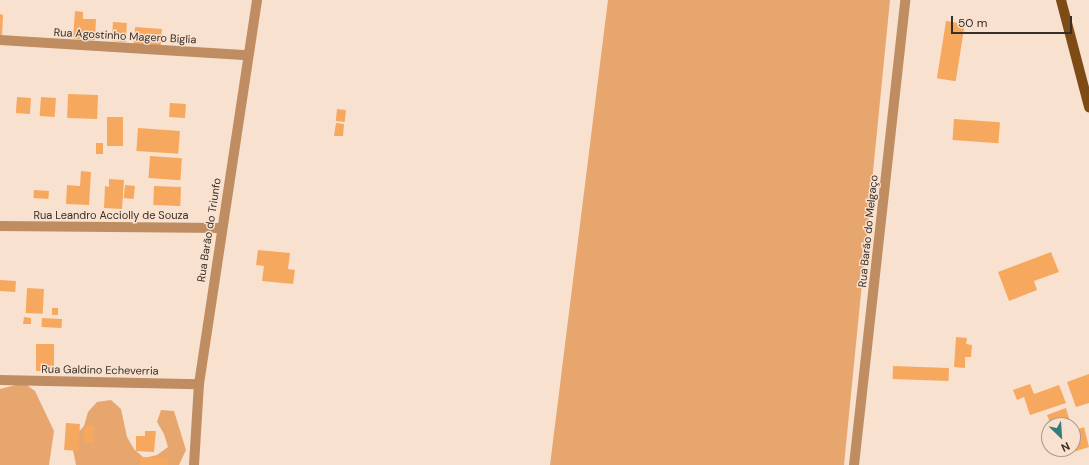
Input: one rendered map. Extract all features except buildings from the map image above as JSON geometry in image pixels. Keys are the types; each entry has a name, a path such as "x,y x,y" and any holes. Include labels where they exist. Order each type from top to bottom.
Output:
{"main road":[{"path":"1061,0 1089,107"}],"street":[{"name":"Rua Barão do Triunfo","path":"194,465 198,384 257,0"},
{"name":"Rua Barão do Melgaço","path":"854,465 905,0"},
{"name":"Rua Agostinho Magero Biglia","path":"0,40 248,55"},
{"name":"Rua Leandro Acciolly de Souza","path":"0,226 222,228"},
{"name":"Rua Galdino Echeverria","path":"0,380 198,384"}],"shaded area":[{"path":"608,0 890,0 844,465 550,465"},
{"path":"24,383 35,391 54,431 49,465 0,465 0,389"},
{"path":"111,400 121,409 127,437 134,449 144,458 157,455 168,447 164,434 157,422 161,410 174,411 186,450 179,465 76,465 73,450 75,436 84,426 88,412 97,402"}]}
